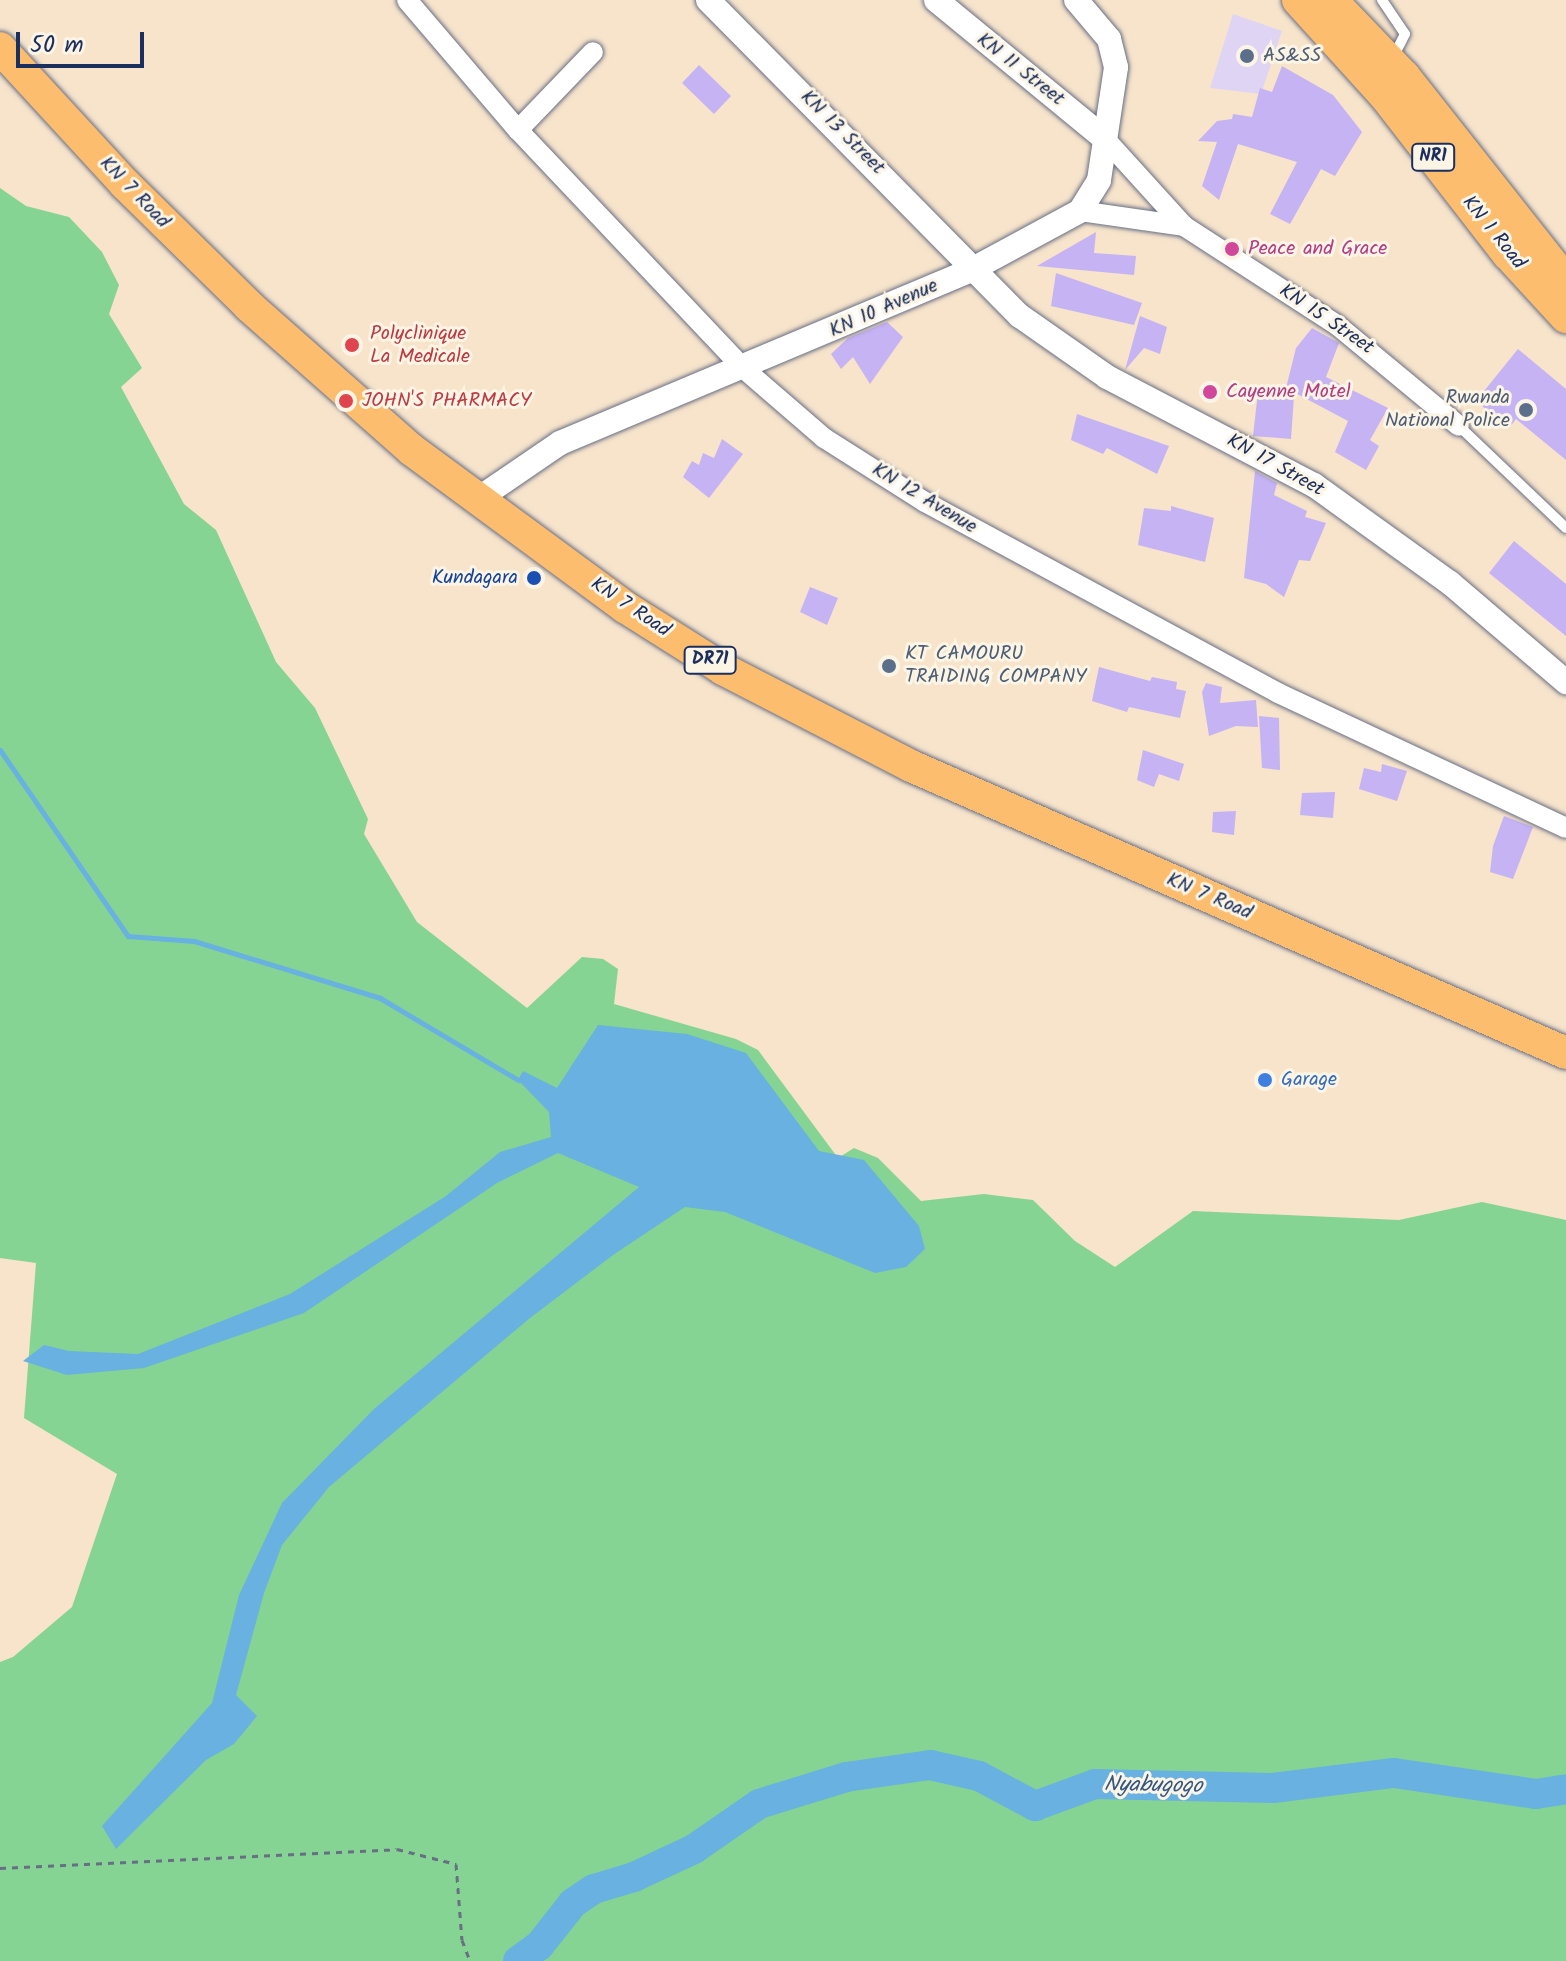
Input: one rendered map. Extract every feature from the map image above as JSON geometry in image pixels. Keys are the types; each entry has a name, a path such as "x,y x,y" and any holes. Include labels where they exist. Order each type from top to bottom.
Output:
{"main road":[{"name":"KN 1 Road","path":"1298,0 1386,97 1508,254 1566,317"},
{"name":"KN 1 Road","path":"1331,0 1391,61 1566,281"},
{"name":"KN 7 Road","path":"0,48 125,184 239,297 412,450 625,607 824,724 1566,1053"}],"street":[{"name":"KN 12 Avenue","path":"407,0 518,130 743,368 824,438 950,516 1278,693 1566,828"},
{"name":"KN 13 Street","path":"708,0 907,198 971,270"},
{"name":"KN 11 Street","path":"936,0 1105,139"},
{"path":"1076,0 1109,39 1116,67 1099,180 1080,211"},
{"path":"518,130 593,52"},
{"name":"KN 15 Street","path":"1105,139 1184,226 1337,325 1459,426"},
{"name":"KN 10 Avenue","path":"478,499 560,443 971,270 1080,211"},
{"name":"KN 15 Street","path":"1080,211 1184,226"},
{"name":"KN 17 Street","path":"971,270 1020,316 1107,377 1314,485 1387,535 1566,682"}],"lane":[{"path":"1382,0 1405,34 1391,61"},
{"path":"1459,426 1566,528"}],"path":[{"path":"0,1868 397,1849 456,1864 462,1940 470,1961"}],"shaded area":[{"path":"1233,14 1282,31 1261,94 1210,88"}],"green space":[{"path":"0,188 26,206 69,217 102,252 119,285 109,314 142,368 121,387 184,504 216,530 276,662 315,708 368,819 364,834 417,922 527,1008 582,957 603,959 618,969 614,1004 736,1039 758,1050 838,1158 854,1148 878,1158 921,1201 984,1194 1033,1200 1075,1241 1115,1267 1193,1211 1399,1220 1482,1202 1566,1220 1566,1961 0,1961 0,1662 13,1657 72,1607 117,1474 24,1418 36,1263 0,1258"}],"water":[{"path":"598,1025 687,1034 746,1053 819,1151 864,1160 919,1226 925,1249 906,1267 875,1273 725,1212 685,1207 613,1255 530,1318 329,1487 282,1545 264,1593 236,1695 257,1716 234,1744 206,1760 116,1849 102,1826 212,1703 239,1595 282,1503 374,1409 639,1187 558,1153 497,1183 304,1313 144,1368 67,1375 23,1361 44,1345 69,1351 138,1354 290,1294 446,1196 500,1152 551,1137 549,1112 518,1080 523,1071 557,1088"}],"building":[{"path":"699,65 731,96 714,114 682,83"},
{"path":"1282,66 1333,95 1362,132 1335,176 1321,169 1290,224 1270,214 1297,162 1238,144 1219,200 1202,186 1217,142 1198,141 1217,121 1232,119 1233,114 1252,117 1260,88 1272,92"},
{"path":"1096,232 1094,253 1136,256 1134,275 1037,266"},
{"path":"1056,273 1142,303 1134,325 1051,306"},
{"path":"1140,316 1167,327 1160,354 1144,348 1125,370"},
{"path":"887,322 903,337 870,384 853,357 841,369 831,354 848,338"},
{"path":"1312,328 1339,343 1326,377 1388,408 1370,440 1379,446 1366,470 1335,452 1348,421 1286,388 1296,348"},
{"name":"Rwanda National Police","path":"1518,349 1566,389 1566,460 1516,419 1509,428 1476,401"},
{"path":"1258,392 1294,396 1291,439 1253,436"},
{"path":"1077,414 1169,446 1157,474 1107,448 1103,454 1071,440"},
{"path":"722,439 743,454 709,498 683,477 692,461 699,465 703,453 714,458"},
{"path":"1255,471 1277,483 1274,495 1307,511 1305,517 1326,523 1310,561 1299,560 1284,597 1266,584 1244,578"},
{"path":"1171,506 1214,518 1205,562 1138,545 1144,508 1171,511"},
{"path":"1514,541 1566,584 1566,636 1489,573"},
{"path":"810,587 838,598 827,625 800,612"},
{"path":"1099,667 1150,681 1152,677 1177,682 1176,689 1186,691 1180,718 1129,707 1127,712 1092,701"},
{"path":"1206,683 1222,687 1220,703 1256,700 1258,727 1236,726 1209,736 1202,692"},
{"path":"1259,716 1279,718 1280,770 1262,768"},
{"path":"1143,750 1184,764 1179,781 1159,774 1154,787 1137,780"},
{"path":"1382,764 1407,771 1397,801 1359,789 1364,768 1381,772"},
{"path":"1335,792 1333,818 1300,815 1302,793"},
{"path":"1236,811 1234,835 1212,832 1213,812"},
{"path":"1504,816 1533,827 1513,879 1490,872 1493,846"}],"waterway":[{"path":"0,750 128,936 194,941 380,998 518,1080"},
{"name":"Nyabugogo","path":"518,1961 539,1946 573,1903 594,1889 634,1877 694,1849 759,1804 846,1777 930,1765 979,1776 1035,1806 1095,1784 1273,1788 1394,1773 1536,1794 1566,1789"}],"place":[{"name":"AS&SS","path":"1247,56"},
{"name":"Peace and Grace","path":"1232,249"},
{"name":"Polyclinique La Medicale","path":"352,345"},
{"name":"Cayenne Motel","path":"1210,392"},
{"name":"JOHN'S PHARMACY","path":"346,401"},
{"name":"Rwanda National Police","path":"1526,410"},
{"name":"Kundagara","path":"534,578"},
{"name":"KT CAMOURU TRAIDING COMPANY","path":"889,666"},
{"name":"Garage","path":"1265,1080"}]}
